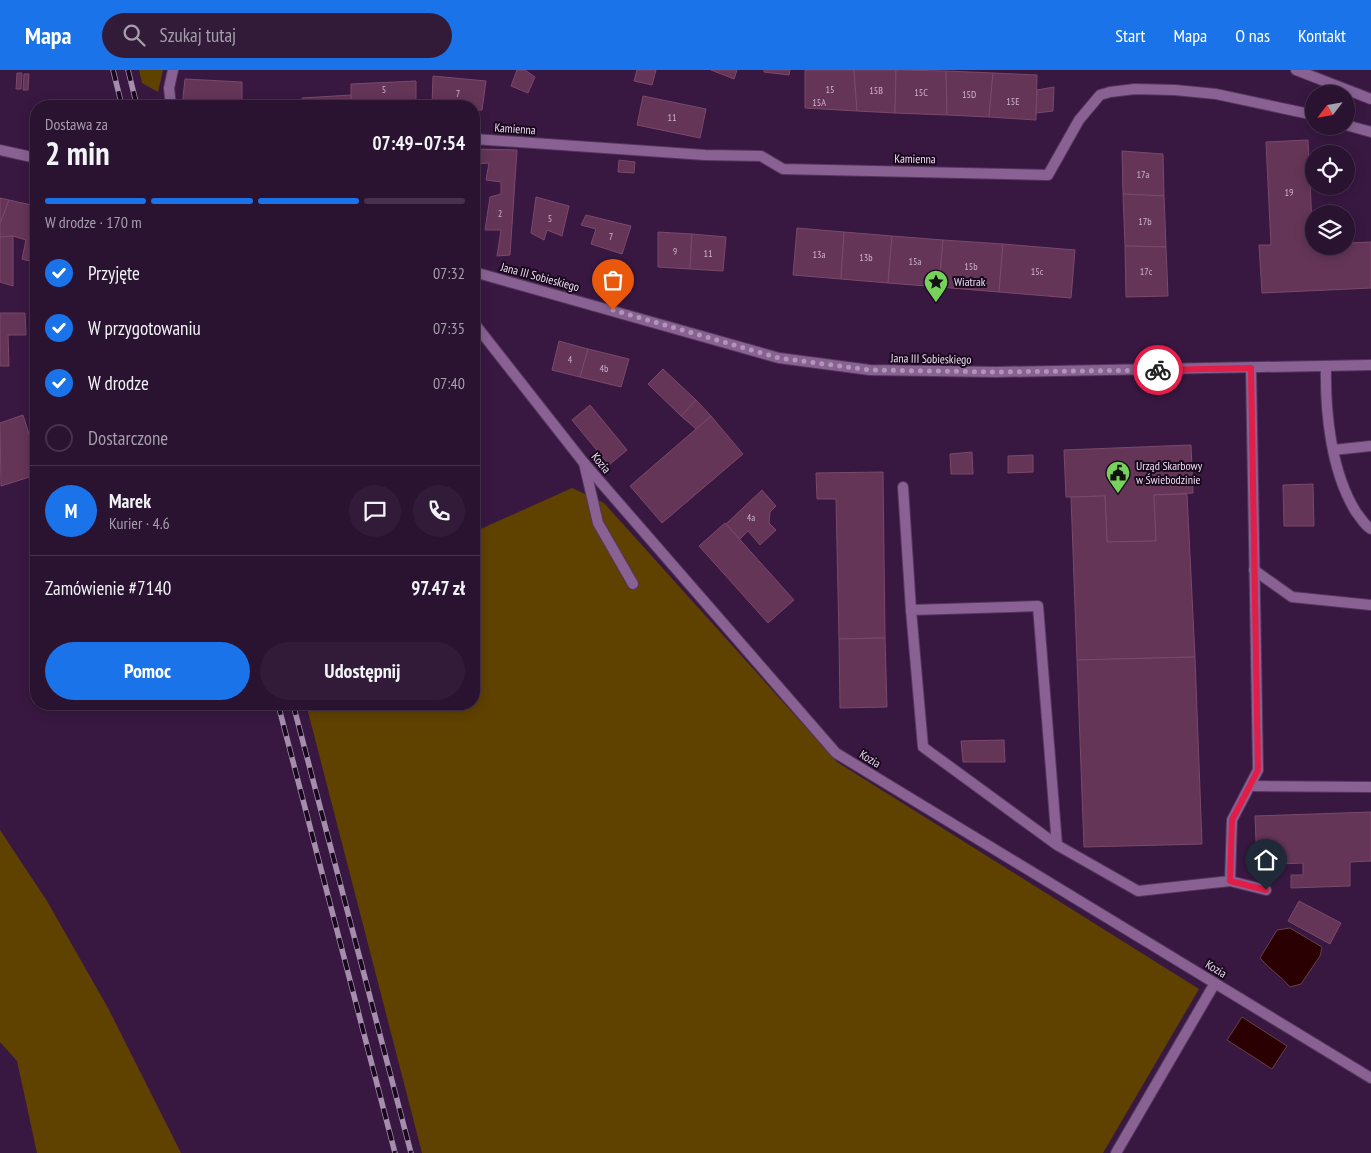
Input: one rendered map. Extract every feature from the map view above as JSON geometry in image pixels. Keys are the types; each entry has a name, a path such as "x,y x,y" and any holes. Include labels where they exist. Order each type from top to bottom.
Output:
{"street":[{"path":"170,100 169,88 173,70"},
{"path":"1296,70 1371,99"},
{"name":"Kamienna","path":"480,139 704,155 761,156 783,169 1048,175 1079,120 1100,95 1110,92 1135,89 1216,94 1305,113"},
{"path":"1355,128 1371,132"},
{"path":"0,150 30,157"},
{"name":"Jana III Sobieskiego","path":"480,274 779,358 870,370 996,372 1371,365"},
{"name":"Kozia","path":"480,331 584,463 836,753 1371,1078"},
{"path":"1326,366 1325,394 1333,450 1346,496 1366,526 1371,529"},
{"path":"1230,881 1232,820 1258,770 1251,368"},
{"path":"1333,450 1371,446"},
{"path":"584,463 598,522 633,584"},
{"path":"903,487 923,747 1058,845 1138,890 1230,881 1266,890"},
{"path":"1254,570 1292,597 1371,605"},
{"path":"911,610 1038,606 1058,845"},
{"path":"1250,786 1371,787"},
{"path":"1116,1153 1215,983"}],"shaded area":[{"path":"139,70 163,70 158,92 142,83"},
{"path":"572,488 604,503 837,762 1199,989 1103,1153 422,1153 308,710 480,710 480,529"},
{"path":"0,830 47,901 108,1008 181,1153 37,1153 17,1061 0,1042"},
{"path":"1290,928 1322,947 1320,956 1301,984 1290,987 1260,958 1277,930"},
{"path":"1242,1017 1287,1046 1272,1069 1227,1040"}],"building":[{"path":"517,70 525,70 535,77 528,93 511,86"},
{"path":"637,70 656,70 652,85 634,81"},
{"path":"711,70 737,70 734,79"},
{"path":"764,70 790,70 789,75 764,72"},
{"path":"805,70 854,70 857,111 805,108"},
{"path":"854,70 896,70 895,113 857,111"},
{"path":"896,70 946,71 947,115 895,113"},
{"path":"946,71 993,73 989,117 947,115"},
{"path":"17,73 22,73 21,89 16,89"},
{"path":"993,73 1037,75 1036,120 989,117"},
{"path":"24,74 29,74 28,90 23,90"},
{"path":"433,76 486,81 482,110 480,110 480,100 432,100"},
{"path":"185,79 242,82 242,100 183,100"},
{"path":"416,81 416,100 351,100 351,84"},
{"path":"1054,87 1053,111 1036,113 1037,90"},
{"path":"351,95 351,100 302,100 302,98"},
{"path":"643,96 706,109 700,138 637,125"},
{"path":"1308,140 1308,145 1305,145 1305,195 1311,195 1311,205 1305,205 1305,255 1355,255 1355,243 1371,242 1371,288 1262,293 1259,245 1271,245 1266,142"},
{"path":"480,149 517,150 510,255 497,256 501,230 485,230 490,197 501,194 501,182 486,180 489,163 480,164"},
{"path":"1122,151 1163,154 1164,196 1123,194"},
{"path":"619,160 635,162 634,173 618,172"},
{"path":"1123,194 1164,196 1166,247 1125,246"},
{"path":"536,197 569,206 562,236 547,230 544,240 531,233"},
{"path":"0,198 9,200 0,224"},
{"path":"9,200 30,205 30,261 22,259 26,240 13,236 0,237 0,224"},
{"path":"586,215 631,226 622,254 591,244 596,229 581,225"},
{"path":"797,228 844,232 841,279 793,275"},
{"path":"658,232 692,234 690,269 658,267"},
{"path":"844,232 892,236 888,283 841,279"},
{"path":"692,234 726,237 723,271 690,269"},
{"path":"13,236 13,286 0,282 0,237"},
{"path":"892,236 943,240 939,287 888,283"},
{"path":"943,240 1003,244 999,292 939,287"},
{"path":"1003,244 1075,250 1071,298 999,292"},
{"path":"1125,246 1166,247 1168,296 1126,297"},
{"path":"0,313 25,313 26,335 8,335 9,366 0,366"},
{"path":"559,341 588,349 580,377 552,370"},
{"path":"588,349 629,359 621,387 580,377"},
{"path":"663,369 696,400 681,416 648,384"},
{"path":"696,400 711,416 696,429 681,416"},
{"path":"590,405 627,450 609,465 572,420"},
{"path":"23,415 30,437 30,477 1,486 0,423"},
{"path":"711,416 743,454 662,523 630,486"},
{"name":"Urząd Skarbowy w Świebodzinie","path":"1191,445 1193,493 1154,495 1156,541 1107,542 1105,496 1066,497 1064,450"},
{"path":"972,452 973,474 951,474 950,454"},
{"path":"1033,455 1033,472 1008,473 1008,456"},
{"path":"883,472 885,638 839,639 836,499 817,499 816,473"},
{"path":"1313,484 1314,526 1284,526 1283,485"},
{"path":"762,490 776,506 770,512 769,523 776,530 760,545 748,531 740,539 726,524"},
{"path":"1187,494 1195,657 1077,660 1071,497 1105,496 1107,542 1156,541 1154,495"},
{"path":"725,523 794,600 768,623 699,546"},
{"path":"885,638 887,707 840,708 839,639"},
{"path":"1195,657 1202,844 1084,847 1077,660"},
{"path":"1004,740 1005,762 963,762 961,741"},
{"path":"1371,812 1371,861 1350,862 1350,886 1291,888 1291,875 1303,875 1303,863 1257,865 1255,816"},
{"path":"1299,901 1341,923 1330,944 1288,921"}],"railway":[{"path":"113,70 120,100"},
{"path":"128,70 136,100"},
{"path":"280,710 395,1153"},
{"path":"295,710 411,1153"}],"way so far":[{"path":"613,310 779,358 870,370 996,372 1158,370"}],"place":[{"name":"Wiatrak","path":"936,303"},
{"name":"Urząd Skarbowy w Świebodzinie","path":"1118,494"}],"route":[{"path":"1158,370 1251,368 1258,770 1232,820 1230,881 1266,890"}]}
